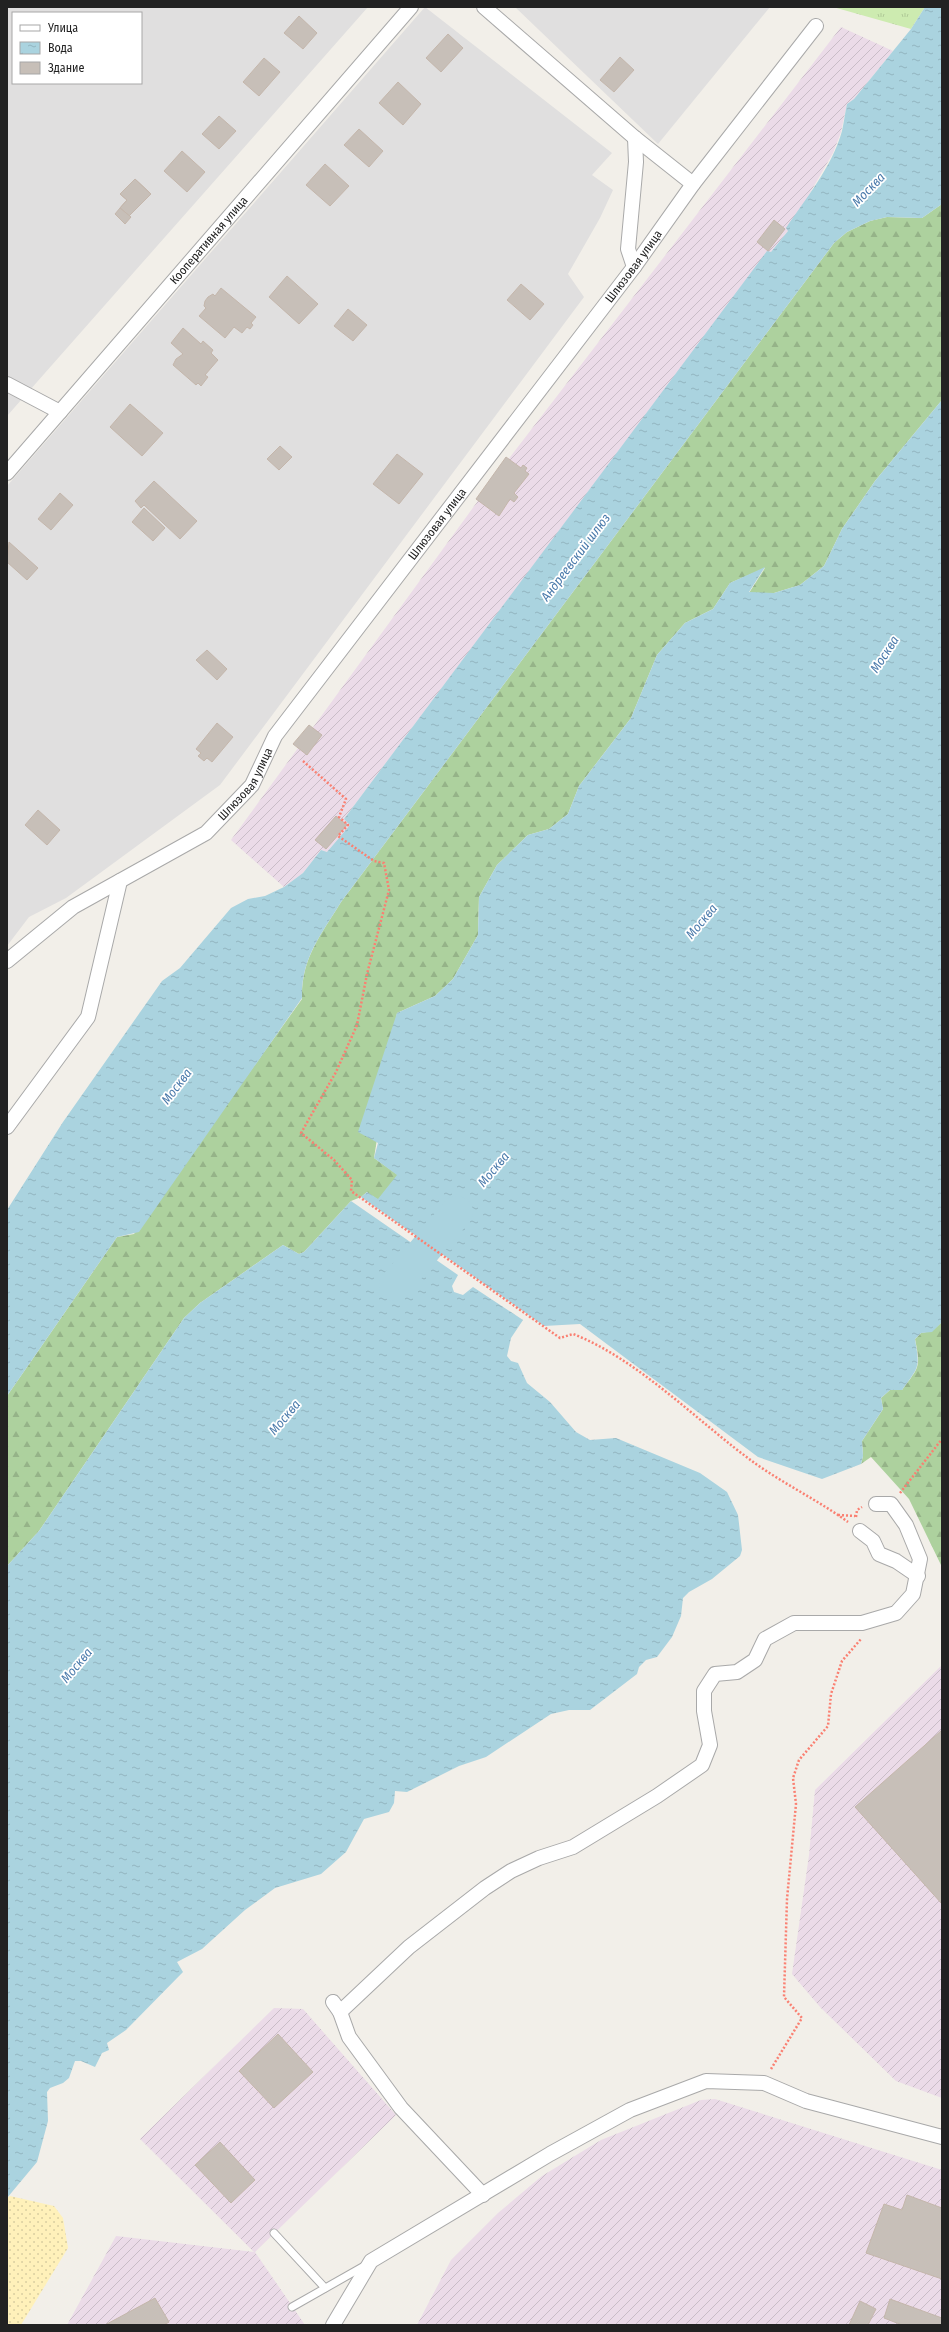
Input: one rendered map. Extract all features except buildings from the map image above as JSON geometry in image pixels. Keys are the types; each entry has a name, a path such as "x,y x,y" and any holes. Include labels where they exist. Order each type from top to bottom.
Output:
{"street":[{"name":"Кооперативная улица","path":"7,473 411,7"},
{"path":"484,7 635,138 693,184"},
{"name":"Шлюзовая улица","path":"7,961 74,908 206,833 252,785 275,736 634,267 693,184 816,26"},
{"path":"634,267 628,249 636,162 635,138"},
{"path":"7,384 60,412"},
{"path":"7,1127 88,1017 120,881"},
{"path":"483,2195 401,2108 349,2037 336,2007 409,1947 485,1888 512,1871 539,1858 573,1847 657,1796 702,1765 710,1745 704,1711 704,1691 715,1674 737,1672 755,1660 765,1639 794,1623 862,1623 896,1613 913,1594 918,1576 920,1559 906,1526 891,1504 876,1504"},
{"path":"860,1531 874,1541 879,1554 896,1561 918,1576"},
{"path":"333,2325 371,2262 550,2154 630,2110 706,2081 764,2083 806,2101 942,2137"}],"lane":[{"path":"274,2233 325,2288"},
{"path":"292,2307 371,2262"}],"path":[{"path":"303,762 346,799 340,817 348,825 338,836 374,861 384,863 389,890 367,974 357,1025 336,1072 301,1133 334,1160 352,1180 351,1191 560,1338 573,1334 594,1342 647,1379 756,1464 860,1531"},
{"path":"860,1531 856,1518 857,1510 865,1506 876,1504"},
{"path":"764,2083 802,2018 784,1997 787,1899 796,1804 793,1778 799,1760 828,1726 831,1694 842,1661 863,1636 862,1623"}],"shaded area":[{"path":"7,7 368,7 7,416"},
{"path":"425,7 612,153 592,175 613,190 600,218 568,274 584,297 220,785 66,898 29,917 7,946 7,486"},
{"path":"515,7 770,7 658,144"},
{"path":"841,27 893,51 854,99 847,104 841,132 833,153 788,231 771,252 767,252 344,819 350,825 327,852 321,850 303,873 284,887 231,840 507,461"},
{"path":"942,1665 942,2098 896,2081 820,2007 792,1974 809,1855 815,1790"},
{"path":"274,2008 303,2009 396,2115 255,2252 305,2325 67,2325 116,2236 254,2252 140,2139"},
{"path":"715,2099 942,2170 942,2325 417,2325 451,2260 498,2213 542,2176 601,2140 701,2100"}],"green space":[{"path":"833,7 925,7 911,29"},
{"path":"942,204 942,400 875,481 842,529 824,566 800,585 774,593 749,593 765,568 730,583 713,609 685,623 657,655 631,718 579,786 568,814 549,829 528,835 497,865 479,897 478,935 453,979 435,996 397,1013 374,1158 398,1175 378,1200 367,1192 361,1197 351,1201 304,1252 299,1254 283,1245 200,1303 184,1318 39,1531 7,1566 7,1396 117,1237 134,1234 302,999 305,971 309,959 320,936 341,902 834,243 847,232 870,221 887,217 922,218"},
{"path":"942,1322 941,1565 909,1499 871,1457 861,1464 863,1456 862,1441 883,1409 881,1398 890,1390 902,1390 917,1367 918,1356 915,1339 921,1333 932,1331"}],"sand":[{"path":"10,2196 54,2206 63,2218 68,2248 21,2325 7,2325 7,2198"}],"water":[{"name":"Андреевский шлюз","path":"925,7 942,7 942,204 922,218 887,217 870,221 847,232 834,243 341,902 320,936 309,959 305,971 302,998 139,1232 117,1237 7,1396 7,1210 63,1122 162,981 180,968 231,908 248,899 265,896 284,887 303,873 321,850 327,852 350,825 344,819 767,251 771,252 788,231 786,228 818,182 832,157 842,131 847,104 854,99 911,29"},
{"path":"942,400 942,1322 932,1332 921,1333 915,1339 918,1362 917,1367 902,1390 890,1390 881,1398 883,1409 862,1441 863,1456 861,1464 822,1479 758,1457 580,1324 544,1326 361,1197 367,1192 378,1199 397,1175 374,1158 378,1143 358,1132 397,1013 435,996 453,979 478,935 479,897 497,865 528,835 549,829 568,814 579,786 631,718 657,655 685,623 713,609 730,583 765,567 749,592 774,593 800,585 824,566 842,529 875,481"},
{"path":"351,1201 458,1275 452,1286 454,1292 463,1295 473,1287 523,1320 511,1338 507,1356 511,1361 518,1363 527,1383 550,1402 576,1432 590,1440 616,1438 700,1473 727,1492 738,1515 742,1550 740,1556 712,1579 689,1592 683,1598 681,1616 672,1637 657,1657 646,1660 639,1667 637,1674 590,1710 569,1710 551,1714 486,1757 459,1766 407,1792 395,1791 394,1803 389,1812 364,1819 346,1852 321,1874 275,1888 245,1910 202,1949 177,1962 183,1972 126,2030 107,2043 109,2050 102,2053 95,2067 81,2061 75,2061 69,2078 63,2083 50,2088 47,2092 48,2121 37,2162 7,2198 7,1566 39,1531 184,1318 200,1303 283,1245 299,1254 304,1252"}],"waterway":[{"name":"Москва","path":"395,1285 457,1212"}]}
